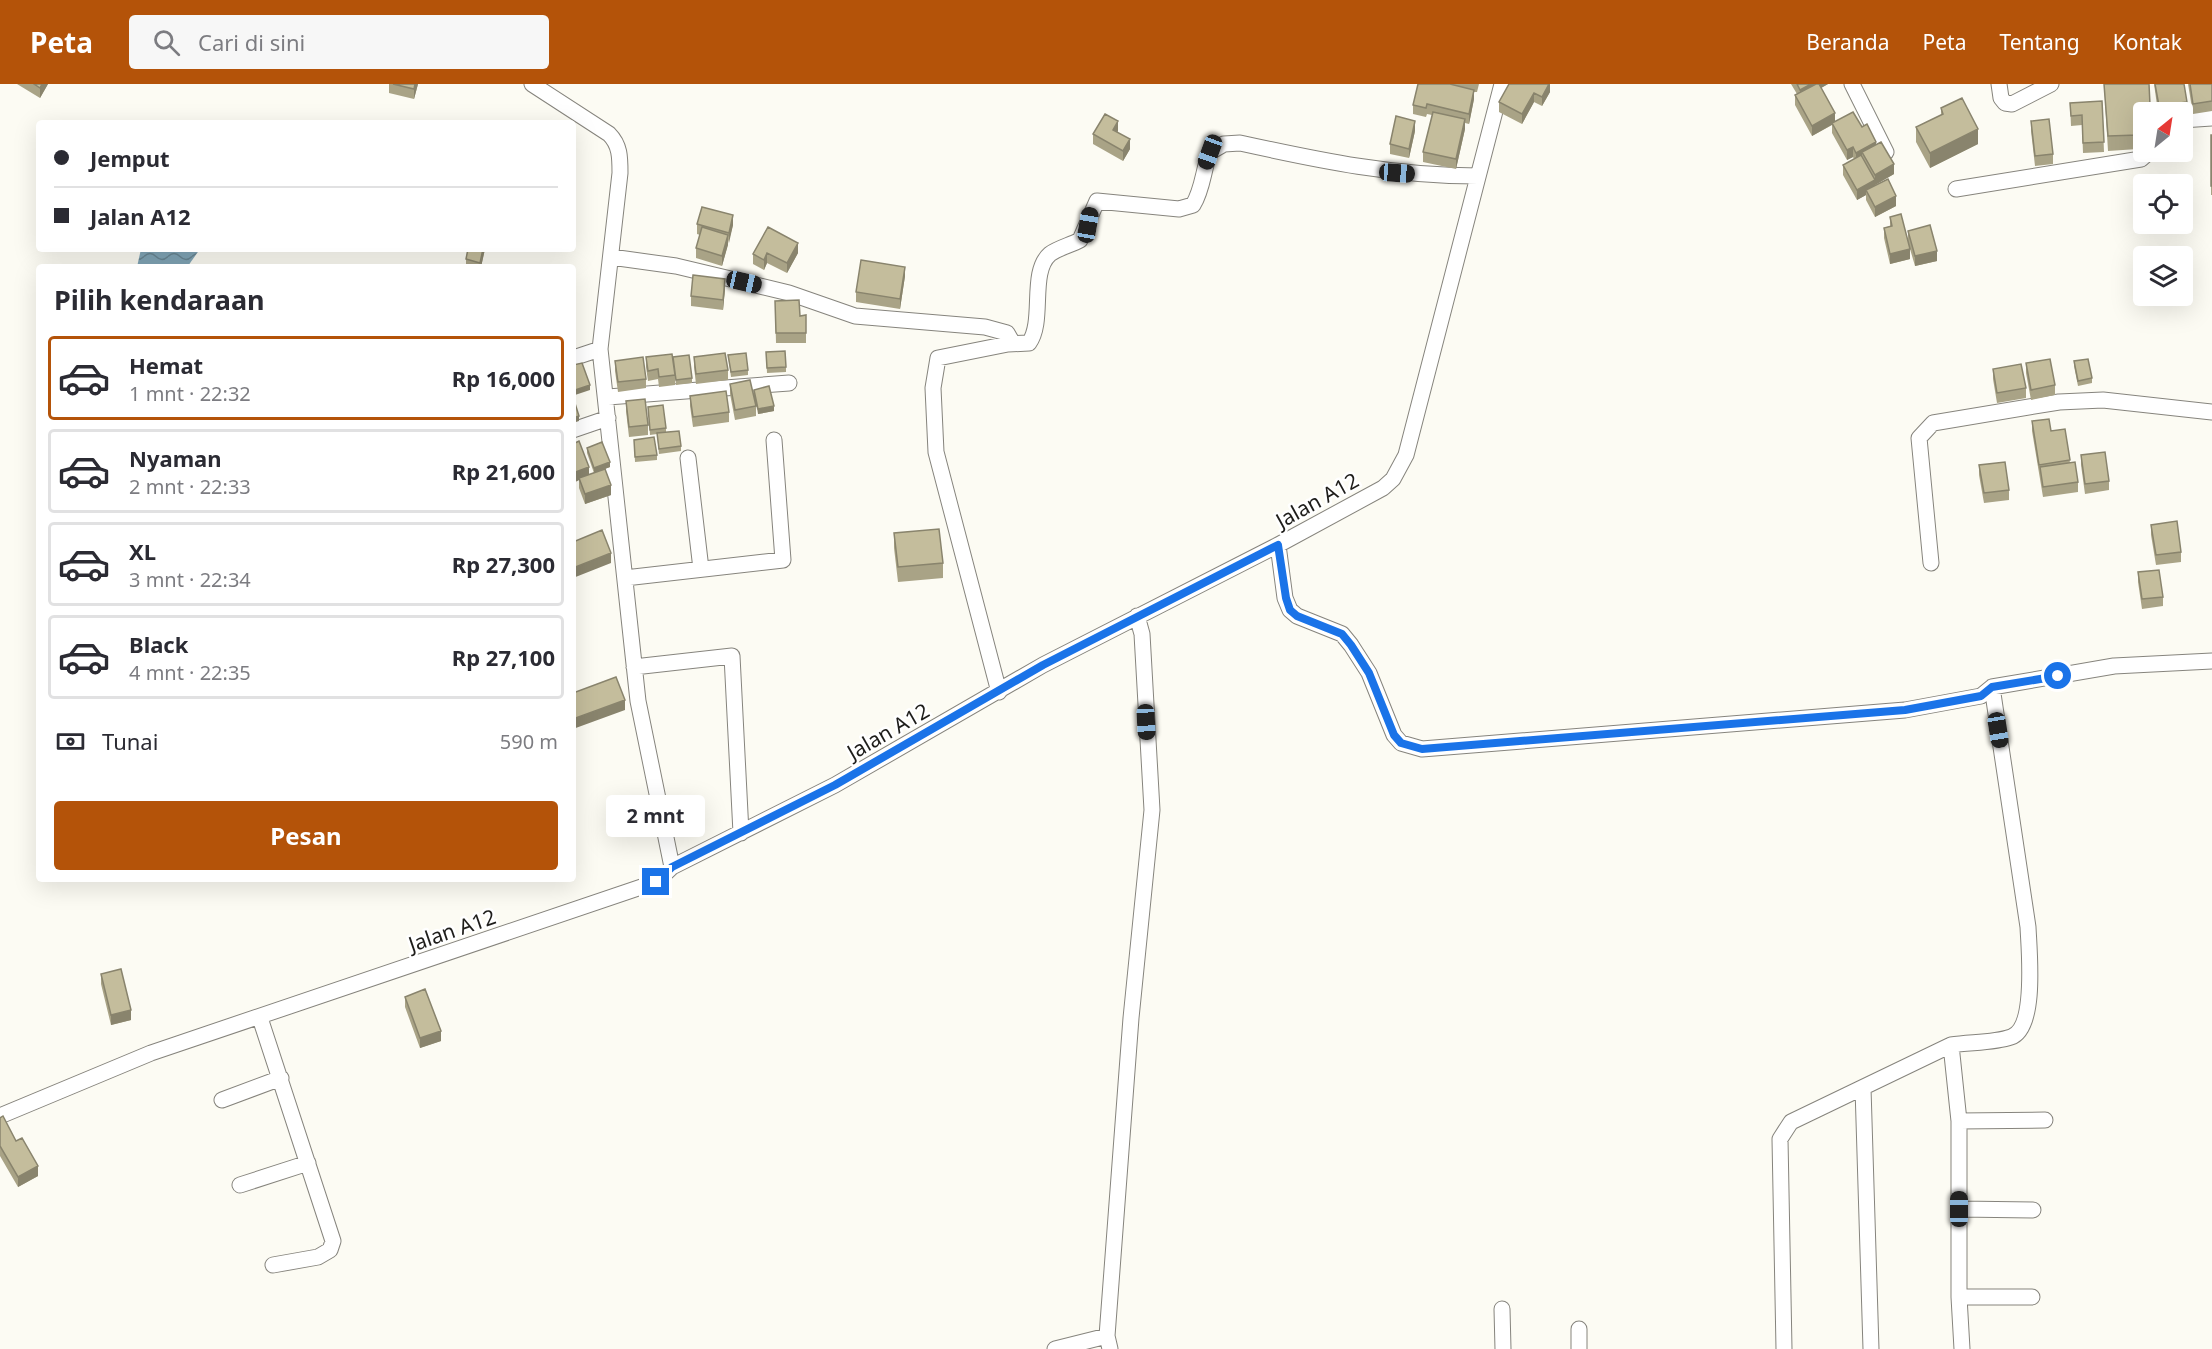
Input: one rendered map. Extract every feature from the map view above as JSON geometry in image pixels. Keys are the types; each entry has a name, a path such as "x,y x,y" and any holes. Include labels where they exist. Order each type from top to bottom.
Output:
{"street":[{"path":"532,84 616,141 620,152 620,173 600,349 608,397 608,418 638,701 672,867"},
{"name":"Jalan A12","path":"0,1116 151,1053 260,1018 656,882 672,867 835,785 1137,616 1278,545 1383,488 1401,468 1502,84"},
{"path":"1852,84 1886,152"},
{"path":"1999,84 2001,98 2005,103 2012,104 2052,84"},
{"path":"2193,119 2212,118"},
{"path":"999,692 936,452 933,388 938,358 1008,344 1029,343 1032,340 1043,262 1052,252 1080,240 1097,201 1179,208 1193,205 1201,192 1203,170 1210,152 1224,144 1240,143 1354,168 1408,174 1478,176"},
{"path":"1956,189 2133,160"},
{"path":"611,257 676,266 789,293 855,316 985,327 1007,333 1011,340 1008,344"},
{"path":"576,357 600,349"},
{"path":"608,397 789,383"},
{"path":"1932,563 1919,438 1933,423 2059,402 2092,400 2212,412"},
{"path":"576,429 608,418"},
{"path":"625,578 783,560 774,440"},
{"path":"688,458 701,569"},
{"path":"1278,545 1290,610 1297,616 1342,634 1369,673 1394,735 1401,743 1422,749 1905,710 1981,696 1992,687 2114,666 2212,661"},
{"path":"1055,1349 1108,1343 1131,1018 1152,810 1142,634 1137,616"},
{"path":"634,667 732,656 741,833"},
{"path":"1784,1349 1780,1139 1791,1122 1951,1045 2011,1037 2021,1032 2027,1015 2030,958 2028,927 1992,687"},
{"path":"260,1018 332,1233 330,1250 318,1257 273,1265"},
{"path":"1951,1045 1959,1121 1959,1297 1962,1349"},
{"path":"222,1100 280,1078"},
{"path":"1863,1088 1870,1349"},
{"path":"1959,1121 2045,1120"},
{"path":"240,1185 308,1163"},
{"path":"1959,1209 2033,1210"},
{"path":"1959,1297 2032,1297"},
{"path":"1502,1309 1503,1349"},
{"path":"1578,1349 1579,1329"}],"water":[{"path":"140,252 198,252 189,264 138,264"}],"building":[{"path":"393,84 415,84 414,89"},
{"path":"1418,84 1450,84 1474,90 1469,114 1427,104 1426,108 1413,105"},
{"path":"1509,84 1549,84 1542,97 1534,93 1522,114 1499,102"},
{"path":"1797,84 1811,84 1800,90"},
{"path":"1819,84 1835,113 1812,126 1795,95"},
{"path":"2104,84 2149,84 2150,102 2133,102 2133,135 2108,136"},
{"path":"2155,84 2184,84 2187,102 2158,102"},
{"path":"2190,84 2212,84 2212,101 2193,104"},
{"path":"1962,98 1978,129 1930,153 1916,127 1943,114 1941,108"},
{"path":"2102,101 2104,142 2083,143 2082,115 2071,116 2070,103"},
{"path":"1433,112 1465,119 1456,159 1423,152"},
{"path":"1853,112 1862,127 1867,124 1876,142 1856,153 1853,147 1847,150 1832,123"},
{"path":"1105,114 1118,121 1113,130 1130,139 1123,151 1093,134"},
{"path":"1396,116 1415,121 1409,149 1390,144"},
{"path":"2049,119 2053,154 2035,156 2031,121"},
{"path":"2212,135 2212,186 2211,186"},
{"path":"1881,142 1894,164 1875,175 1862,152"},
{"path":"1861,155 1875,180 1857,190 1843,165"},
{"path":"1888,179 1896,196 1875,207 1866,190"},
{"path":"702,207 733,215 729,233 697,224"},
{"path":"1901,214 1910,249 1890,254 1884,228 1892,226 1890,217"},
{"path":"1930,225 1937,251 1915,256 1908,231"},
{"path":"702,227 728,235 722,256 696,248"},
{"path":"768,227 798,243 787,263 767,253 764,260 753,254"},
{"path":"467,252 482,252 480,263 466,259"},
{"path":"861,260 905,267 900,299 856,292"},
{"path":"693,275 725,279 723,300 691,296"},
{"path":"799,300 800,316 806,315 806,333 776,333 775,301"},
{"path":"785,351 786,367 767,368 766,352"},
{"path":"725,353 728,370 696,374 694,357"},
{"path":"746,353 748,370 731,372 728,355"},
{"path":"672,354 675,375 659,377 658,369 648,371 646,357"},
{"path":"689,355 692,378 676,380 673,357"},
{"path":"643,357 646,379 618,382 615,361"},
{"path":"2050,359 2055,385 2031,390 2026,363"},
{"path":"2088,359 2092,378 2078,381 2074,361"},
{"path":"582,363 590,385 576,390 576,364"},
{"path":"2021,364 2026,388 1997,393 1993,369"},
{"path":"750,380 756,406 735,410 730,384"},
{"path":"769,386 774,406 758,409 754,390"},
{"path":"726,391 729,412 693,417 690,396"},
{"path":"645,399 648,425 629,427 626,401"},
{"path":"663,405 666,428 650,430 648,407"},
{"path":"2049,419 2051,431 2065,429 2070,460 2039,465 2032,421"},
{"path":"679,431 681,446 659,449 657,433"},
{"path":"654,437 657,455 635,457 634,440"},
{"path":"579,441 589,467 576,472 576,442"},
{"path":"602,442 610,462 594,468 587,448"},
{"path":"2105,452 2109,481 2085,484 2081,455"},
{"path":"2005,462 2009,490 1984,493 1979,465"},
{"path":"2075,462 2078,482 2043,487 2040,467"},
{"path":"605,469 611,485 585,494 579,478"},
{"path":"2177,521 2181,552 2156,555 2151,525"},
{"path":"939,529 943,563 898,567 894,533"},
{"path":"602,530 611,553 576,567 576,541"},
{"path":"2159,570 2163,597 2142,599 2138,572"},
{"path":"616,677 625,700 576,718 576,692"},
{"path":"121,969 131,1010 111,1015 101,974"},
{"path":"425,989 441,1031 420,1038 405,997"},
{"path":"3,1116 16,1141 22,1138 38,1166 18,1177 0,1146 0,1118"}],"route":[{"path":"656,882 672,867 835,785 1043,665 1278,545 1290,610 1297,616 1342,634 1362,659 1369,673 1389,728 1401,743 1422,749 1905,710 1944,705 1981,696 1992,687 2058,676"}]}
